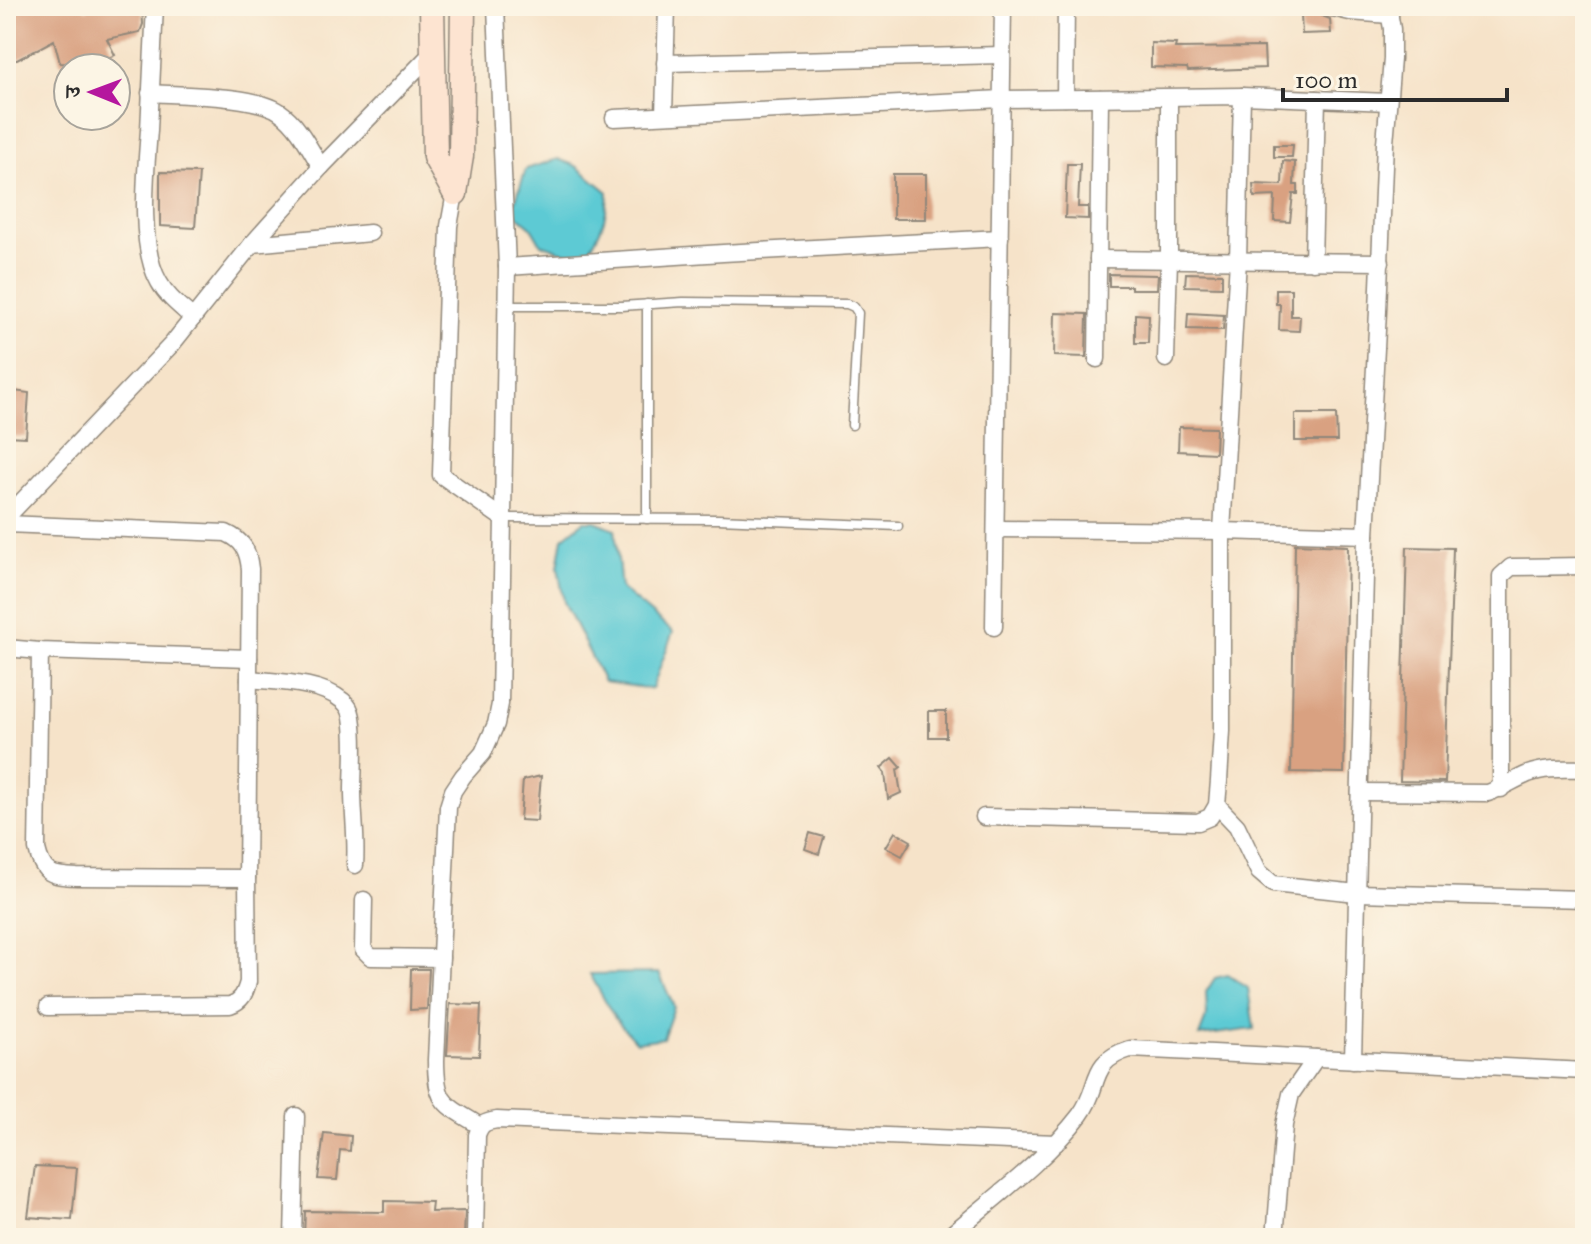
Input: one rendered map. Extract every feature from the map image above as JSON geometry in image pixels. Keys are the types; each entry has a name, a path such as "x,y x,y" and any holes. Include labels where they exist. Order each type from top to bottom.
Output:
{"street":[{"path":"155,6 145,197 148,244 159,283 193,318"},
{"path":"432,6 435,157 455,193"},
{"path":"480,1126 443,1103 436,1084 448,807 453,791 483,753 496,724 500,704 507,267 496,6"},
{"path":"664,115 667,6"},
{"path":"994,627 1003,6"},
{"path":"1065,98 1066,6"},
{"path":"1324,6 1350,12 1389,10 1392,29 1366,535 1353,1060"},
{"path":"466,9 461,156 449,226 441,475 502,518"},
{"path":"6,518 172,344 252,244 321,167 432,53"},
{"path":"665,63 1002,55"},
{"path":"150,93 245,100 268,105 280,111 294,125 321,167"},
{"path":"614,118 1002,99 1242,96 1388,102"},
{"path":"984,817 1198,822 1210,817 1217,805 1222,731 1222,531 1238,260 1242,96"},
{"path":"1166,359 1169,97"},
{"path":"1097,359 1100,98"},
{"path":"1313,262 1317,99"},
{"path":"252,244 370,233"},
{"path":"507,267 1000,238"},
{"path":"1098,259 1381,262"},
{"path":"6,524 226,533 246,547 250,569 246,990 238,1002 230,1005 48,1007"},
{"path":"996,529 1366,535"},
{"path":"1501,789 1501,576 1511,567 1585,566"},
{"path":"6,648 249,658"},
{"path":"40,651 37,849 41,864 48,873 77,877 247,878"},
{"path":"249,679 310,687 332,694 348,705 353,728 355,865"},
{"path":"1360,792 1475,794 1501,789 1536,771 1585,769"},
{"path":"1217,805 1237,826 1259,872 1273,884 1357,893 1585,899"},
{"path":"364,900 363,949 371,957 441,958"},
{"path":"947,1238 1056,1143 1083,1111 1104,1064 1114,1054 1130,1049 1585,1071"},
{"path":"1275,1238 1284,1125 1291,1094 1316,1058"},
{"path":"293,1238 296,1116"},
{"path":"475,1238 475,1147 480,1126 497,1120 1056,1143"}],"lane":[{"path":"507,306 621,306 683,302 847,304 858,313 852,425"},
{"path":"647,304 647,519"},
{"path":"502,518 898,526"}],"water":[{"path":"558,159 576,166 608,192 601,227 584,259 541,244 531,227 512,211 526,169"},
{"path":"584,521 595,521 615,529 621,589 673,632 652,689 604,682 564,602 558,567 563,538"},
{"path":"659,973 674,1007 663,1038 636,1042 614,1017 590,974"},
{"path":"1228,975 1248,988 1254,1029 1199,1036 1207,1015 1206,992 1215,978"}],"building":[{"path":"6,6 82,6 86,10 95,6 142,6 140,32 107,39 114,52 57,52 54,40 17,60 6,60"},
{"path":"1317,14 1330,19 1331,33 1302,34 1301,15"},
{"path":"1151,43 1176,44 1175,48 1264,47 1265,68 1188,71 1187,68 1151,67"},
{"path":"1274,145 1293,145 1292,157 1274,157"},
{"path":"1283,161 1295,162 1294,185 1298,185 1298,194 1293,194 1290,222 1274,221 1275,196 1254,197 1253,184 1282,185"},
{"path":"1067,164 1080,164 1078,207 1088,207 1088,219 1065,218"},
{"path":"160,172 199,173 195,228 160,226"},
{"path":"893,174 926,174 926,219 893,219"},
{"path":"1186,273 1222,274 1222,287 1185,286"},
{"path":"1109,274 1158,275 1157,289 1109,286"},
{"path":"1276,289 1291,289 1291,316 1300,316 1299,331 1279,330 1280,304 1276,304"},
{"path":"1055,313 1087,314 1086,357 1054,356"},
{"path":"1188,313 1224,315 1223,330 1187,329"},
{"path":"1135,314 1149,315 1148,343 1135,343"},
{"path":"7,390 29,393 26,437 6,436"},
{"path":"1295,414 1336,414 1337,441 1295,441"},
{"path":"1179,427 1216,428 1215,453 1178,451"},
{"path":"1295,544 1348,546 1344,773 1291,772"},
{"path":"1407,547 1453,548 1445,782 1400,781"},
{"path":"929,711 946,711 946,737 929,737"},
{"path":"893,758 901,767 897,770 901,793 888,799 885,773 881,768"},
{"path":"541,776 537,821 520,820 523,780"},
{"path":"895,832 911,841 902,856 886,847"},
{"path":"810,833 824,837 819,854 805,849"},
{"path":"411,969 429,969 427,1009 410,1010"},
{"path":"450,1004 481,1005 479,1056 447,1055"},
{"path":"324,1133 351,1136 350,1151 340,1150 337,1180 318,1179"},
{"path":"35,1166 77,1168 72,1220 28,1217"},
{"path":"384,1201 432,1202 431,1212 465,1211 464,1238 304,1238 305,1211 384,1212"}]}
